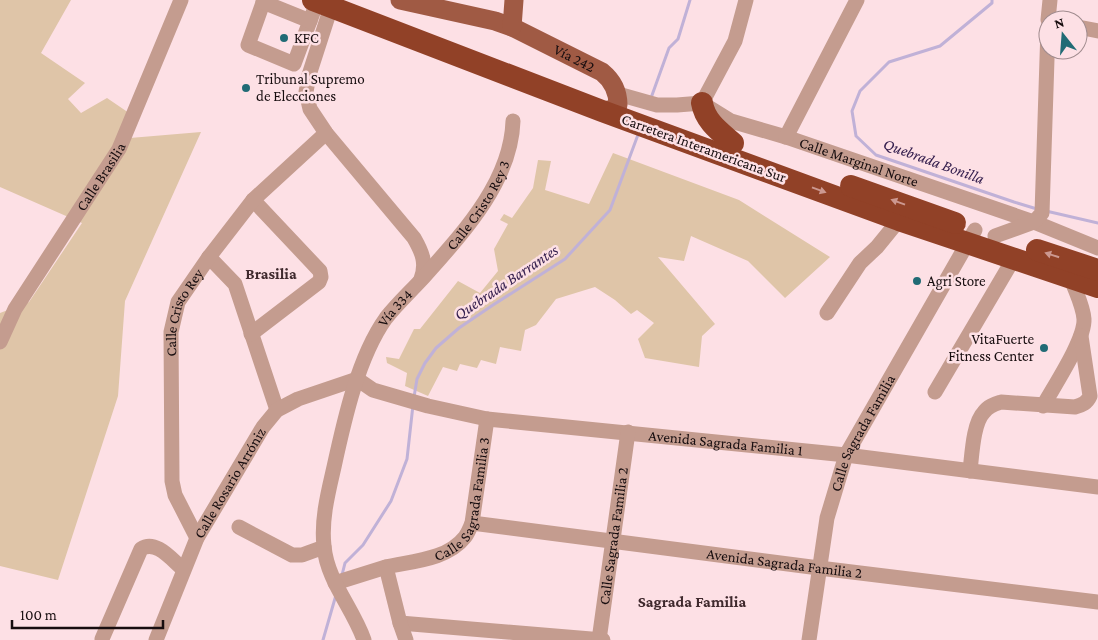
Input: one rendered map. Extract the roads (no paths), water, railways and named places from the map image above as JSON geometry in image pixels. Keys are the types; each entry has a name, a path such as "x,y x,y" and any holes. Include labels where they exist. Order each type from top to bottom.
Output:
{"highway":[{"name":"Carretera Interamericana Sur","path":"325,5 364,8 381,12 613,103 899,220 979,236 1014,258 1098,287"},
{"name":"Carretera Interamericana Sur","path":"325,5 477,62 613,103 732,144 979,236 1098,270"},
{"path":"702,103 703,112 713,126 732,144"}],"main road":[{"name":"Vía 242","path":"400,0 495,21 512,27 602,72 610,79 613,103"},
{"path":"512,27 514,0"}],"street":[{"name":"Calle Brasilia","path":"0,342 15,309 119,149 181,0"},
{"path":"613,103 677,106 702,103 735,41 746,0"},
{"path":"786,137 857,0"},
{"path":"264,1 325,5 294,64 248,45 264,1"},
{"name":"Vía 334","path":"325,5 306,92 310,109 326,133 414,238 425,263 421,279 396,306 372,341 357,379 339,443 328,494 324,520 324,547 336,583 364,640"},
{"path":"979,236 1039,213 1046,60"},
{"name":"Calle Marginal Norte","path":"702,103 731,121 1039,213 1098,248"},
{"name":"Calle Cristo Rey 3","path":"421,279 478,213 494,184 506,155 513,121"},
{"name":"Calle Cristo Rey","path":"197,538 176,495 172,481 171,332 178,302 252,200 326,133"},
{"path":"250,334 318,282 321,277 320,271 252,200"},
{"path":"827,313 860,263 877,247 899,220"},
{"name":"Calle Sagrada Familia","path":"809,640 827,518 846,455 979,236"},
{"path":"209,257 235,284 250,334 277,410"},
{"path":"935,392 1014,258"},
{"path":"1043,406 1066,378 1083,329 1084,317 1071,278"},
{"path":"970,471 978,421 984,411 992,405 1001,402 1075,407 1084,404 1088,400 1090,396 1080,336"},
{"name":"Avenida Sagrada Familia 1","path":"357,379 373,390 428,406 487,419 846,455 1098,487"},
{"name":"Calle Rosario Arróniz","path":"156,640 197,538 263,427 277,410 298,399 357,379"},
{"name":"Calle Sagrada Familia 3","path":"336,583 386,567 429,558 446,552 459,544 466,536 472,523 487,419"},
{"name":"Calle Sagrada Familia 2","path":"599,640 628,432"},
{"name":"Avenida Sagrada Familia 2","path":"472,523 1098,602"},
{"path":"239,527 292,555 302,555 324,547"},
{"path":"102,639 141,549 150,545 155,546 184,569"},
{"path":"386,567 406,640"},
{"path":"400,623 603,640"}],"waterway":[{"name":"Quebrada Barrantes","path":"651,98 669,48 678,39 690,0"},
{"name":"Quebrada Bonilla","path":"992,0 992,3 940,46 889,62 860,91 852,111 856,136 876,155 1037,209"},
{"name":"Quebrada Barrantes","path":"414,397 417,379 425,363 436,348 459,328 565,259 610,210 639,132"},
{"name":"Quebrada Bonilla","path":"1046,211 1098,223"},
{"name":"Quebrada Barrantes","path":"342,575 345,563 363,545 391,501 407,459 413,405"},
{"name":"Quebrada Barrantes","path":"323,640 336,595"}],"place":[{"name":"KFC","path":"284,38"},
{"name":"Tribunal Supremo de Elecciones","path":"246,88"},
{"name":"Agri Store","path":"917,281"},
{"name":"VitaFuerte Fitness Center","path":"1044,348"}],"district":[{"name":"Brasilia","path":"271,273"},
{"name":"Sagrada Familia","path":"692,601"}]}
